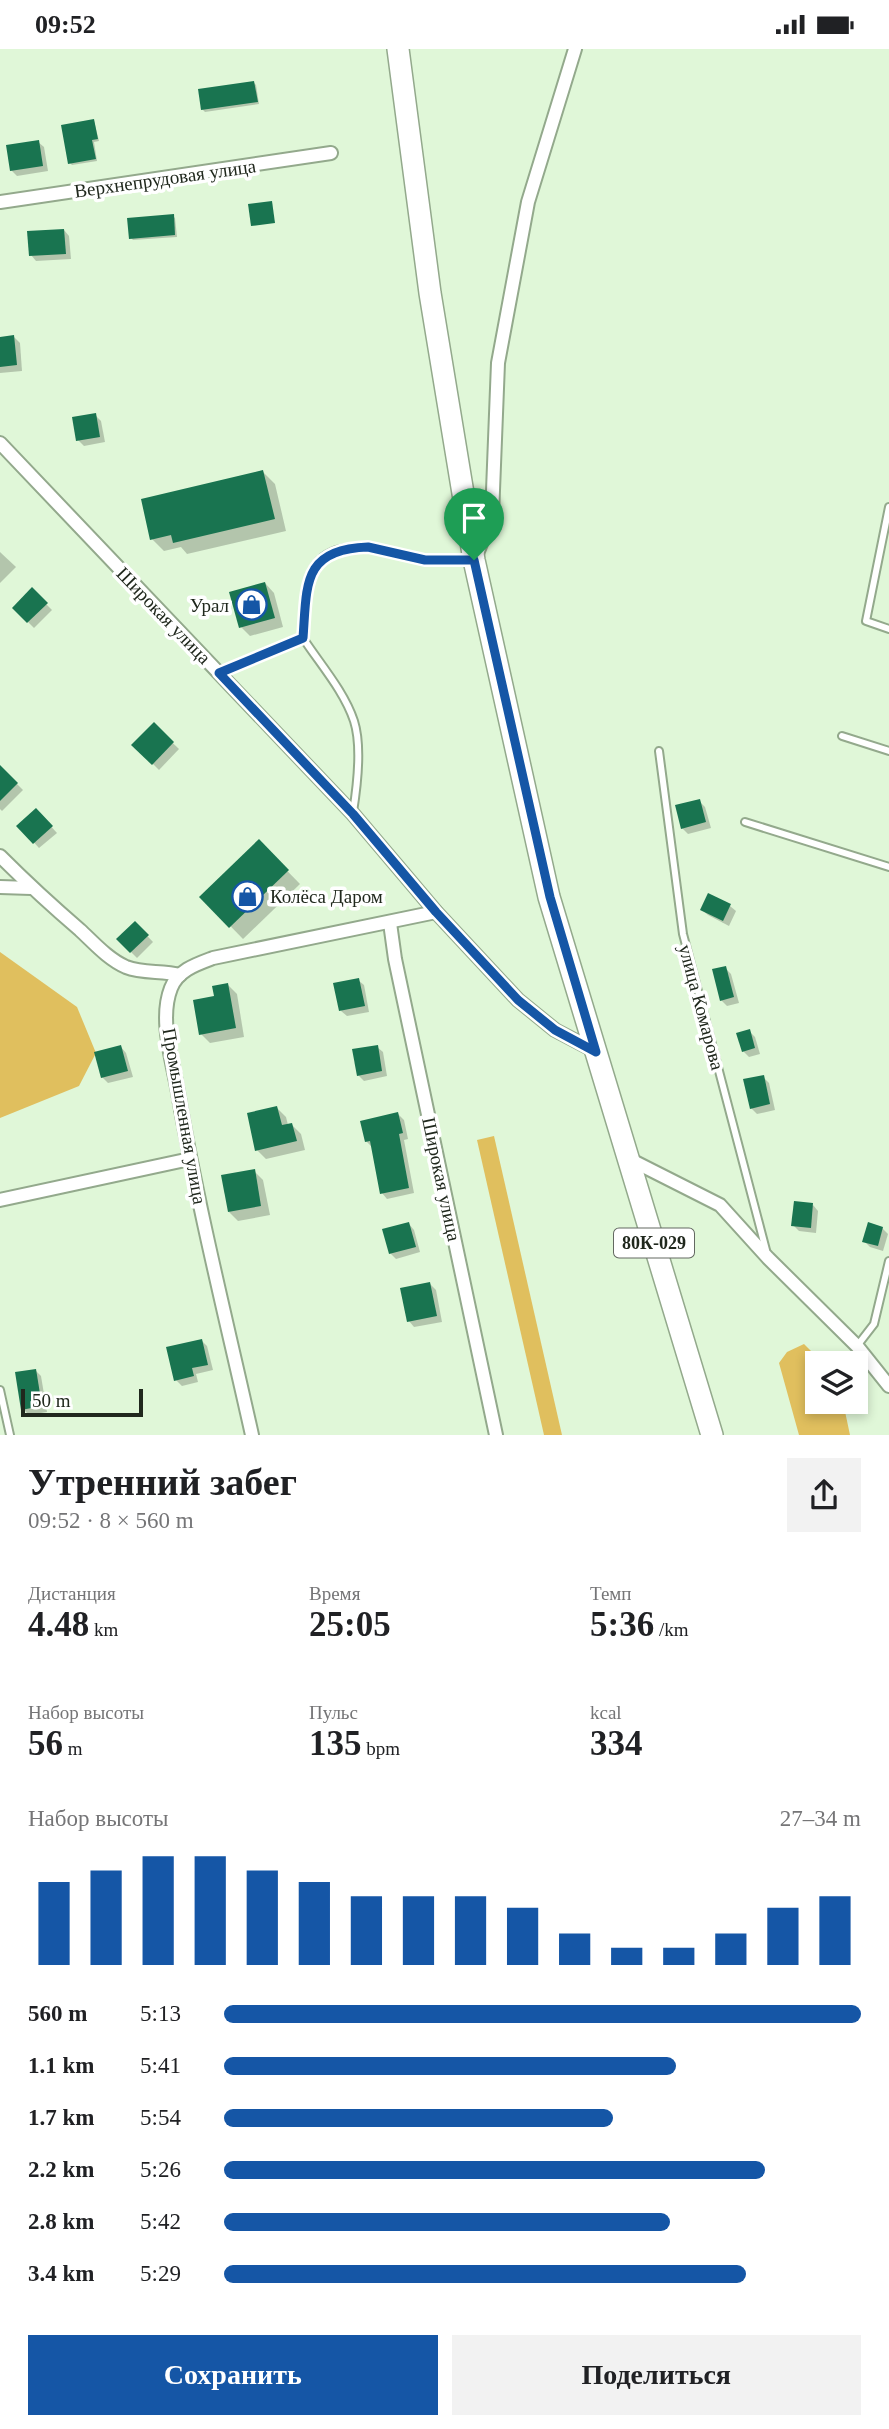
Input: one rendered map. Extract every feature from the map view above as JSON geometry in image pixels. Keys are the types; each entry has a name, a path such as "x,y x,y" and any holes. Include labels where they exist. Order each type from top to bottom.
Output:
{"main road":[{"name":"80К-029","path":"398,49 430,293 474,560 550,897 712,1435"}],"street":[{"path":"474,560 492,516 498,363 528,202 575,49"},
{"name":"Верхнепрудовая улица","path":"0,202 331,153"},
{"name":"Широкая улица","path":"0,443 353,814 436,912 518,1000 555,1030 596,1052"},
{"path":"0,856 111,958 128,968 146,971 167,971 180,975 213,958 436,912"},
{"path":"0,887 32,888"},
{"name":"Широкая улица","path":"390,923 397,973 496,1435"},
{"name":"Промышленная улица","path":"180,975 172,987 167,1007 167,1029 190,1159 252,1435"},
{"path":"0,1200 190,1159"},
{"path":"629,1159 720,1205 768,1258 857,1346 889,1385"}],"lane":[{"path":"889,507 866,621 889,629"},
{"path":"353,814 359,778 355,724 347,704 303,638 307,585 316,565 331,554 349,548 368,547 425,560 474,560"},
{"path":"219,673 303,638"},
{"path":"842,736 889,751"},
{"name":"улица Комарова","path":"659,751 683,935 768,1258"},
{"path":"745,822 889,867"},
{"path":"857,1346 874,1324 889,1261"},
{"path":"0,1390 10,1435"}],"shaded area":[{"path":"0,952 77,1007 96,1053 79,1086 0,1118"},
{"path":"494,1136 562,1435 544,1435 477,1140"},
{"path":"804,1344 811,1351 805,1351 805,1414 846,1414 850,1435 799,1435 779,1363 787,1352"}],"building":[{"path":"254,81 258,102 201,110 198,89"},
{"path":"94,119 98,139 92,140 96,159 68,164 61,125"},
{"path":"39,140 43,166 10,171 6,145"},
{"path":"272,201 275,223 251,226 248,204"},
{"path":"174,214 175,235 129,239 127,218"},
{"path":"64,229 66,254 29,256 27,231"},
{"path":"14,335 17,365 0,367 0,337"},
{"path":"96,413 100,437 76,441 72,417"},
{"path":"263,470 275,519 173,543 171,535 150,540 141,499"},
{"name":"Урал","path":"265,582 275,618 239,628 229,592"},
{"path":"32,587 48,603 27,623 12,608"},
{"path":"154,722 174,742 152,765 131,745"},
{"path":"0,765 18,783 0,801"},
{"path":"700,799 706,822 681,829 675,805"},
{"path":"36,808 53,826 33,844 16,826"},
{"path":"259,839 289,870 229,928 199,897"},
{"path":"708,893 731,904 723,921 700,910"},
{"path":"135,921 149,935 130,953 116,939"},
{"path":"726,966 734,997 720,1001 712,969"},
{"path":"359,978 365,1006 339,1011 333,983"},
{"path":"228,983 236,1028 199,1035 193,1000 214,996 212,986"},
{"path":"750,1029 755,1048 742,1052 736,1033"},
{"path":"121,1045 128,1071 101,1078 94,1052"},
{"path":"378,1045 382,1071 357,1076 352,1049"},
{"path":"764,1075 770,1104 750,1109 743,1079"},
{"path":"277,1106 282,1125 292,1123 297,1141 255,1151 247,1113"},
{"path":"398,1112 403,1133 399,1134 409,1188 380,1194 370,1141 365,1142 360,1121"},
{"path":"255,1169 261,1206 228,1212 221,1175"},
{"path":"794,1201 813,1203 811,1228 791,1226"},
{"path":"409,1222 416,1247 389,1254 382,1229"},
{"path":"868,1222 883,1227 878,1246 862,1242"},
{"path":"430,1282 437,1316 407,1322 400,1288"},
{"path":"202,1339 208,1365 192,1368 194,1376 174,1381 166,1347"},
{"path":"36,1369 42,1406 21,1410 15,1372"}],"place":[{"name":"Урал","path":"252,605"},
{"name":"Колёса Даром","path":"247,896"}],"route":[{"path":"368,547 425,560 474,560 550,897 596,1052 555,1030 518,1000 436,912 353,814 219,673 303,638 307,585 316,565 331,554 349,548 368,547"}]}
